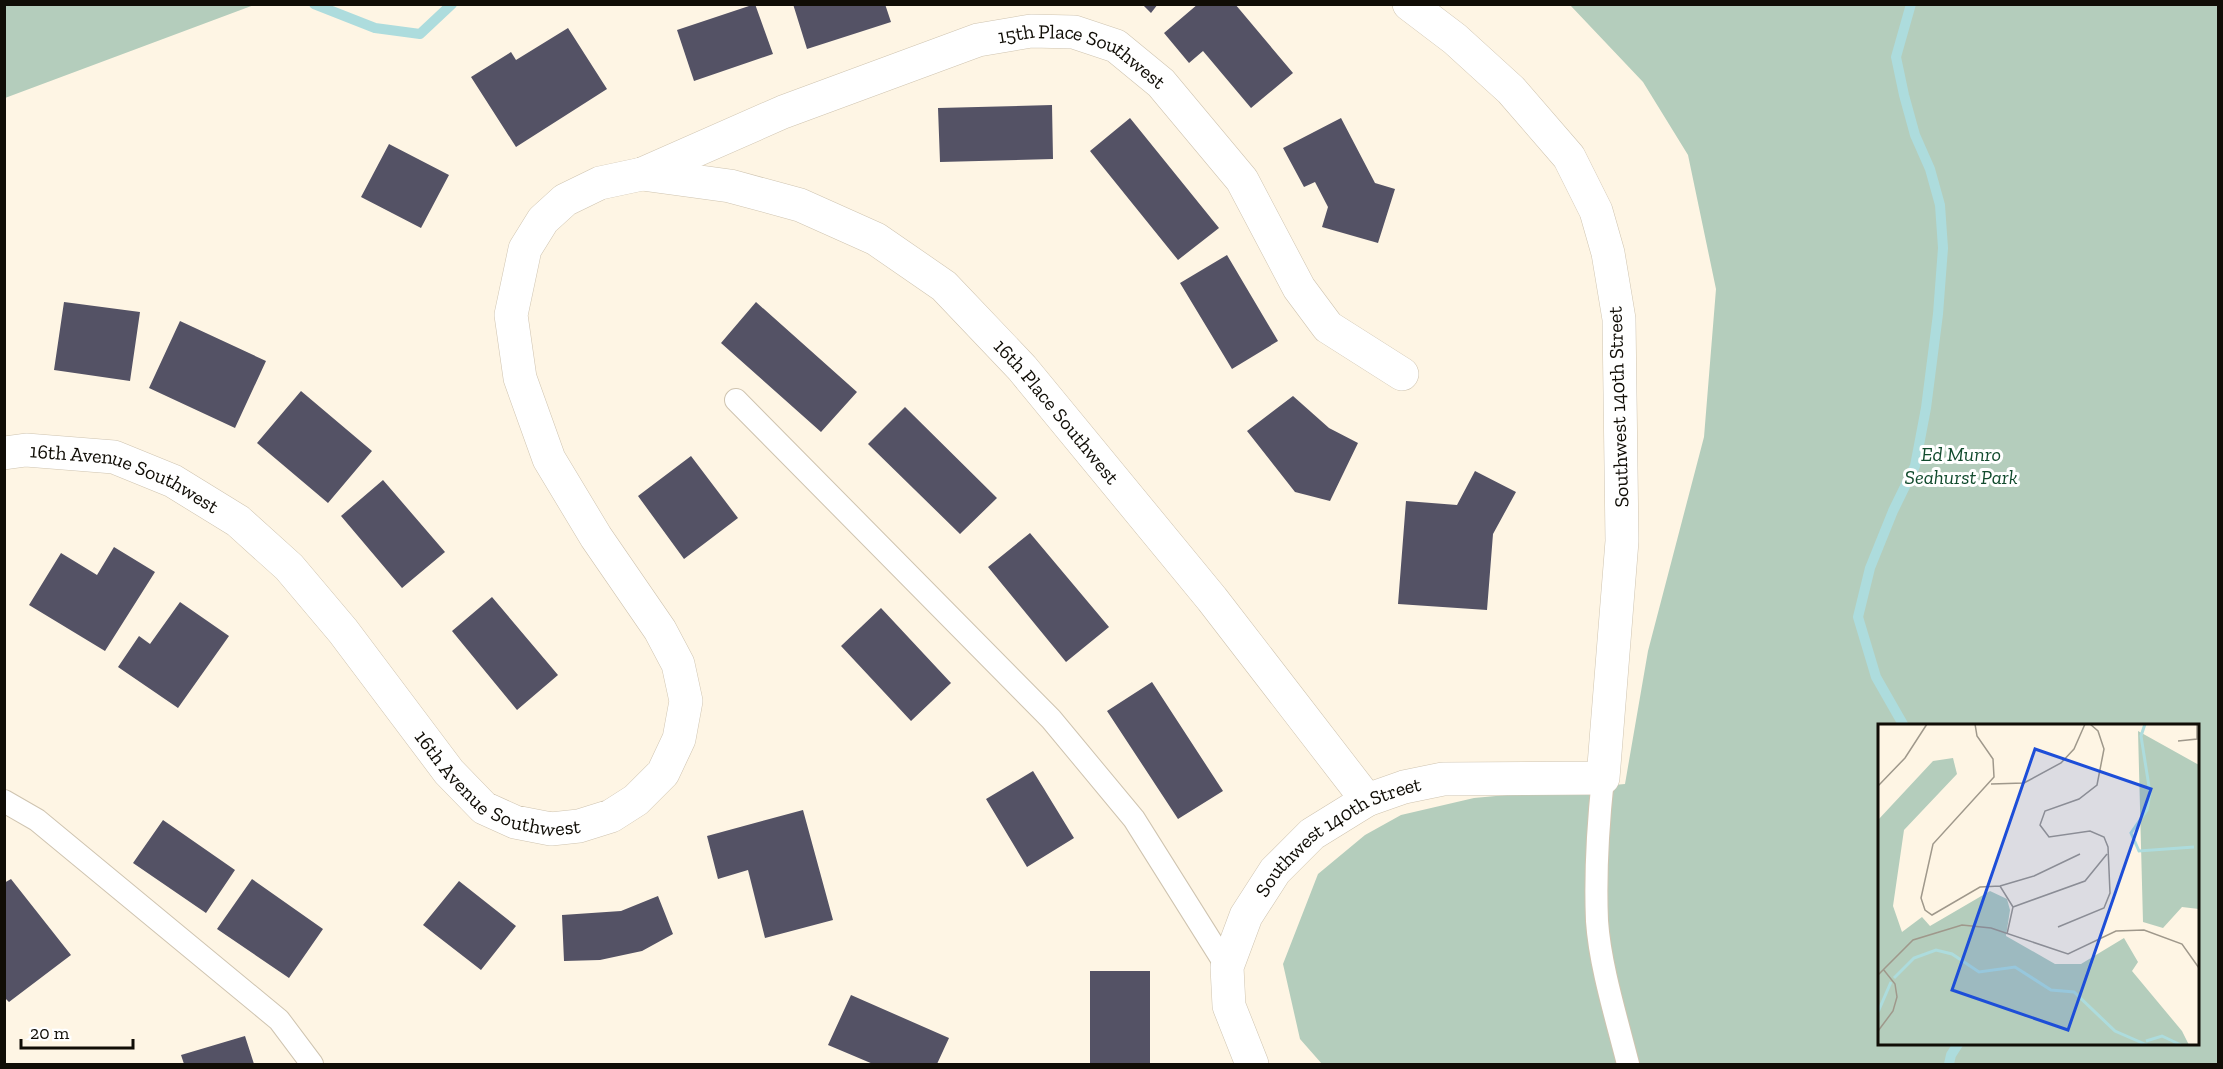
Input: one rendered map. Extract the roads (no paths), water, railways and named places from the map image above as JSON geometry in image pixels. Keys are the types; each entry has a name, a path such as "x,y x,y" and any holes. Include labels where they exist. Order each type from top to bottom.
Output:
{"street":[{"name":"Southwest 140th Street","path":"1252,1065 1229,1006 1227,967 1246,916 1275,871 1312,834 1367,800 1404,787 1443,778 1604,778 1622,541 1619,319 1608,253 1596,212 1569,157 1511,90 1455,39 1409,4"},
{"name":"15th Place Southwest","path":"642,174 783,112 978,40 1031,31 1074,32 1116,46 1161,83 1242,180 1299,288 1328,327 1402,374"},
{"name":"16th Avenue Southwest","path":"4,453 26,450 114,457 173,481 238,521 289,567 343,631 449,772 484,808 515,822 551,829 579,826 611,816 636,800 663,773 679,739 686,701 678,664 660,630 596,537 549,459 520,378 511,315 525,249 543,220 565,200 600,183 642,174"},
{"name":"16th Place Southwest","path":"642,174 730,186 800,205 876,239 944,286 1022,368 1212,599 1367,800"}],"lane":[{"path":"736,400 1051,719 1134,819 1227,967"},
{"name":"Southwest 140th Street","path":"1604,778 1599,816 1598,922 1608,986 1628,1065"},
{"path":"4,801 37,820 279,1020 312,1065"}],"waterway":[{"path":"314,4 375,28 420,34 452,4"},
{"path":"1903,724 1876,677 1858,617 1870,568 1893,511 1915,466 1926,408 1938,314 1943,248 1940,205 1930,169 1915,135 1896,57 1911,4"},
{"path":"1949,1064 1957,1045"}],"park label":[{"name":"Ed Munro Seahurst Park","path":"1961,466"}]}
